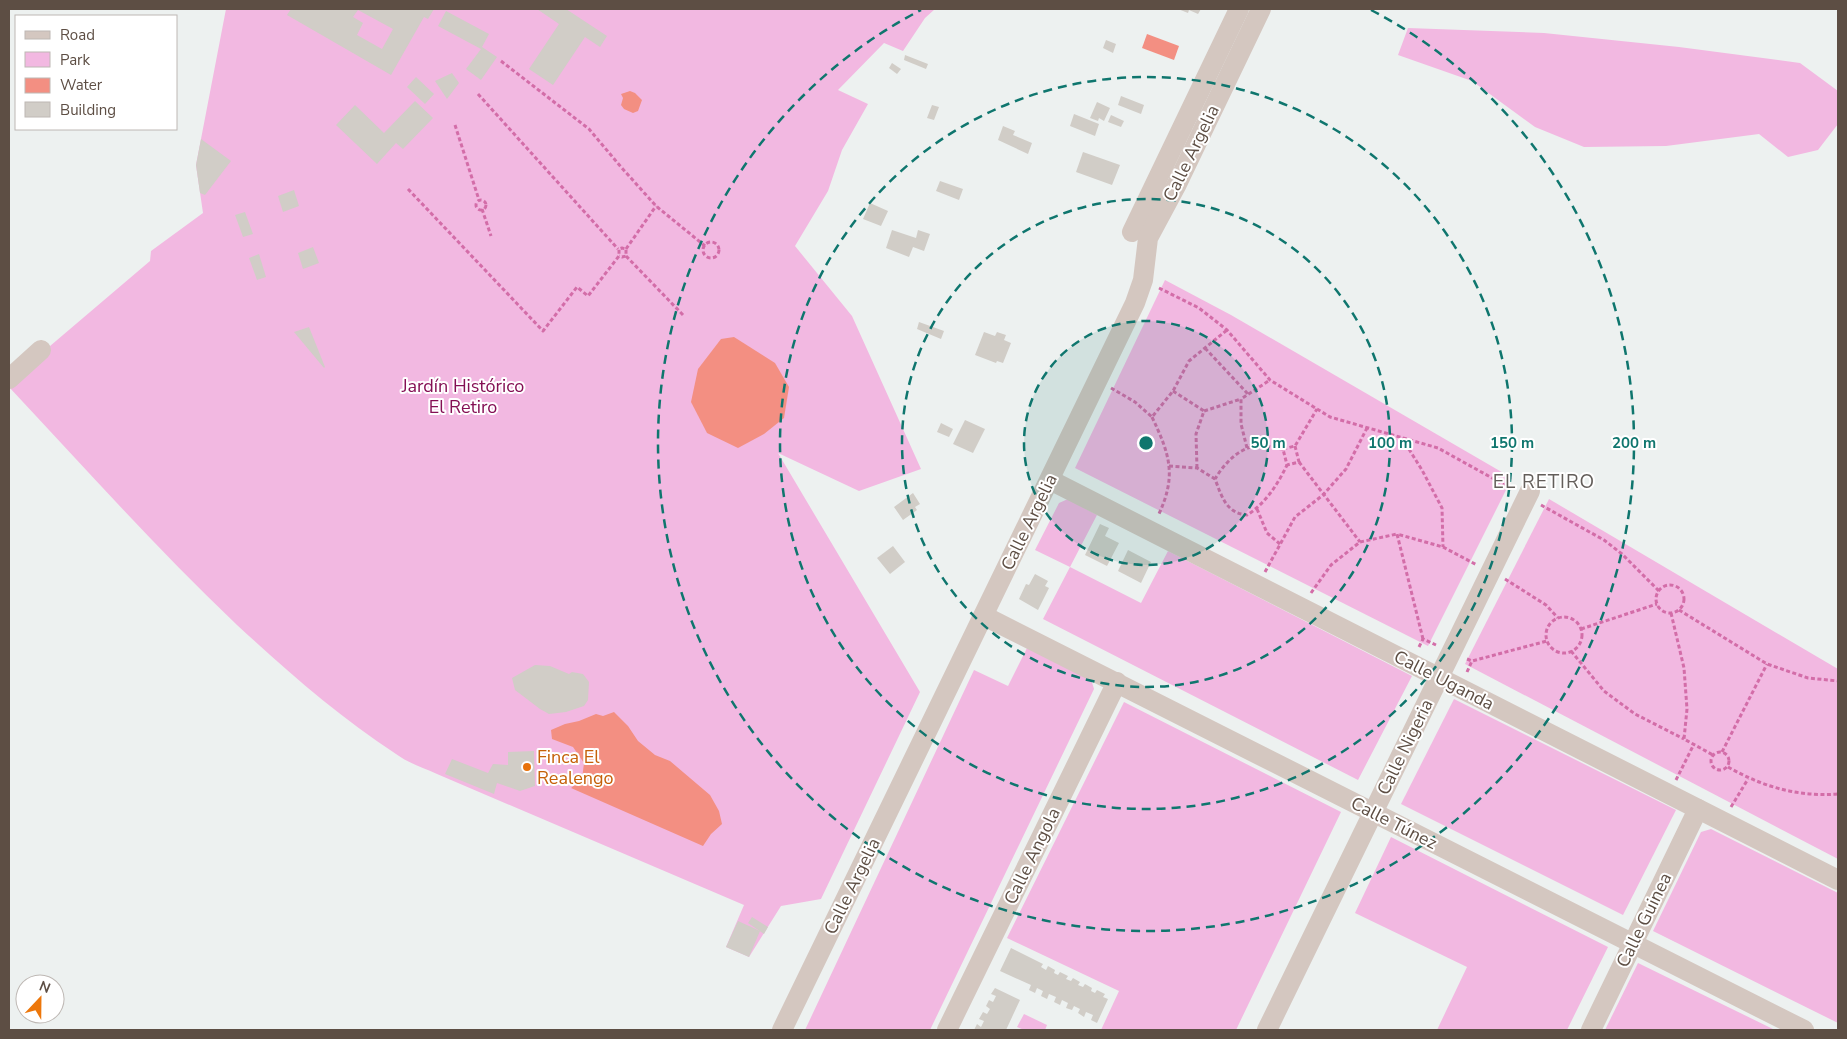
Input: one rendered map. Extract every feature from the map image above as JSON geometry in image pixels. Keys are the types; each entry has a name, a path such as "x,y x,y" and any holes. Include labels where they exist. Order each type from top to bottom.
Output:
{"street":[{"path":"1132,232 1239,9"},
{"name":"Calle Argelia","path":"782,1030 1135,303 1143,280 1148,238 1177,184 1262,9"},
{"path":"9,379 41,350"},
{"name":"Calle Uganda","path":"1050,480 1838,880"},
{"name":"Calle Nigeria","path":"1267,1030 1528,494"},
{"name":"Calle Túnez","path":"984,616 1804,1030"},
{"name":"Calle Angola","path":"947,1030 1116,682"},
{"name":"Calle Guinea","path":"1591,1030 1698,809"}],"path":[{"path":"501,61 589,129 656,206 704,246"},
{"path":"478,94 618,249 619,256"},
{"path":"455,125 479,200 476,204 477,208 482,209"},
{"path":"408,189 543,332 577,287 588,296 619,256"},
{"path":"479,200 486,202 486,207 482,209"},
{"path":"656,206 626,249 626,256 684,316"},
{"path":"482,209 491,236"},
{"path":"708,243 716,243 720,251 718,255 711,259 704,254 704,246 708,243"},
{"path":"618,249 626,249"},
{"path":"619,256 626,256"},
{"path":"1143,280 1199,308 1227,330 1270,380 1330,417 1438,448 1528,494 1604,540 1622,554 1659,591"},
{"path":"1152,417 1173,391 1188,361 1227,330"},
{"path":"1206,348 1248,394"},
{"path":"1204,411 1241,399 1270,380"},
{"path":"1097,381 1121,392 1152,417 1164,441 1170,483 1166,499 1151,531"},
{"path":"1173,391 1204,411"},
{"path":"1241,399 1241,424 1247,448"},
{"path":"1317,409 1295,446 1299,462 1360,542"},
{"path":"1197,468 1196,434 1204,411"},
{"path":"1258,586 1295,517 1323,495 1346,469 1367,428"},
{"path":"1402,437 1442,508 1443,547"},
{"path":"1215,479 1227,463 1247,448 1258,446 1282,449 1295,446"},
{"path":"1169,466 1197,468 1215,479 1228,508 1240,514 1248,515 1257,509 1280,480 1287,465 1282,449"},
{"path":"1287,465 1299,462"},
{"path":"1257,509 1267,533 1280,544"},
{"path":"1397,534 1423,639"},
{"path":"1304,609 1313,589 1331,566 1360,542 1397,534 1443,547 1507,580 1546,605 1558,618"},
{"path":"1666,586 1678,588 1684,599 1684,603 1679,610 1671,613 1662,611 1657,604 1656,600 1659,591 1666,586"},
{"path":"1581,629 1657,604"},
{"path":"1679,610 1767,664 1808,678 1838,681"},
{"path":"1671,613 1684,668 1687,709 1684,739"},
{"path":"1558,618 1569,618 1581,629 1579,645 1571,652 1560,652 1550,646 1547,641 1547,630 1558,618"},
{"path":"1472,661 1547,641"},
{"path":"1571,652 1604,691 1635,714 1713,755 1722,752 1767,664"},
{"path":"1669,794 1694,744"},
{"path":"1722,752 1729,758 1728,767"},
{"path":"1713,755 1711,760 1714,769 1719,771 1728,767"},
{"path":"1728,767 1748,778 1791,792 1816,796 1838,794"},
{"path":"1717,819 1733,805 1748,778"}],"green space":[{"name":"Jardín Histórico El Retiro","path":"226,9 935,9 925,18 903,51 884,43 838,90 868,104 842,150 828,191 795,246 852,316 921,469 859,491 778,453 920,692 821,899 781,906 749,957 726,947 744,905 411,763 354,725 294,676 207,596 121,508 9,387 43,352 150,261 151,251 203,213 196,165"},
{"path":"1408,28 1544,33 1679,47 1800,63 1838,91 1838,124 1818,150 1788,157 1759,134 1666,146 1584,147 1535,127 1472,81 1398,55"},
{"path":"1165,280 1231,315 1512,478 1428,646 1075,468"},
{"path":"1068,499 1097,515 1070,567 1035,550 1059,503"},
{"path":"1549,499 1838,669 1838,859 1465,664"},
{"path":"1168,551 1412,676 1358,780 1043,619 1070,567 1141,603"},
{"path":"1027,648 1091,679 1094,689 930,1030 805,1030 974,670 1008,686"},
{"path":"1454,699 1676,810 1623,915 1401,804"},
{"path":"1124,702 1341,812 1236,1030 1101,1030 1119,991 1007,938"},
{"path":"1711,829 1838,893 1838,1023 1653,931 1701,832"},
{"path":"1391,837 1608,947 1567,1030 1437,1030 1467,967 1355,913"},
{"path":"1638,963 1775,1030 1605,1030"},
{"path":"1024,1014 1047,1025 1045,1030 1024,1030 1017,1027"}],"water":[{"path":"1147,34 1179,46 1174,60 1142,48"},
{"path":"630,91 642,100 638,111 633,113 624,109 621,105 623,98 621,94"},
{"path":"734,337 775,363 789,387 784,418 764,434 738,448 707,433 691,402 698,369 721,339"},
{"path":"614,712 628,726 638,741 655,755 670,761 710,795 719,811 722,824 711,834 703,846 571,788 582,779 584,763 573,747 552,739 551,730 596,714 603,716"}],"building":[{"path":"291,9 434,9 428,19 424,17 391,75 287,15","holes":["358,10 393,29 382,49 357,35 363,23 353,17"]},
{"path":"537,9 566,9 607,36 600,47 585,37 553,85 529,69 559,24"},
{"path":"1178,9 1201,9 1198,14 1189,10 1188,13"},
{"path":"446,11 489,34 482,47 497,57 481,80 466,69 481,49 438,26"},
{"path":"1106,40 1116,44 1113,53 1103,48"},
{"path":"905,55 928,64 926,69 904,60"},
{"path":"892,63 901,69 897,74 889,68"},
{"path":"452,73 459,83 447,99 435,81"},
{"path":"416,77 434,94 425,104 407,87"},
{"path":"1121,96 1144,105 1141,114 1118,105"},
{"path":"415,101 433,118 403,149 396,143 377,164 336,125 355,105 384,133"},
{"path":"1097,102 1110,108 1104,121 1099,118 1098,121 1090,118"},
{"path":"932,105 939,107 934,120 927,118"},
{"path":"1074,114 1099,124 1095,136 1070,126"},
{"path":"1111,115 1124,121 1121,127 1108,122"},
{"path":"1003,126 1015,131 1013,135 1032,143 1028,154 998,140"},
{"path":"201,139 231,161 205,195 200,193 196,165"},
{"path":"1083,152 1120,165 1112,185 1076,172"},
{"path":"940,181 963,189 959,200 936,191"},
{"path":"294,190 299,206 283,212 278,196"},
{"path":"870,203 888,211 881,226 863,219"},
{"path":"245,212 253,234 243,237 235,215"},
{"path":"892,230 916,238 918,230 930,234 924,251 913,247 909,257 886,248"},
{"path":"313,247 319,263 303,269 298,253"},
{"path":"259,254 266,277 257,280 249,258"},
{"path":"919,322 944,331 941,339 917,329"},
{"path":"309,327 325,367 324,368 294,332"},
{"path":"984,332 995,336 997,332 1006,335 1004,340 1011,343 1003,363 997,361 996,363 975,355"},
{"path":"965,420 985,429 973,453 953,444"},
{"path":"941,423 953,429 949,437 937,432"},
{"path":"913,493 920,504 915,507 917,510 903,520 894,507"},
{"path":"1100,524 1109,528 1105,536 1119,543 1107,566 1085,555"},
{"path":"893,546 905,562 890,574 877,558"},
{"path":"1128,550 1151,562 1141,583 1118,571"},
{"path":"1035,574 1048,581 1045,586 1049,588 1038,610 1019,599 1026,584 1029,585"},
{"path":"535,665 550,666 569,674 572,672 583,674 589,682 588,700 584,706 566,712 549,714 515,690 512,678"},
{"path":"534,751 535,786 520,791 497,783 494,794 445,774 452,759 488,773 493,764 508,765 508,752"},
{"path":"752,917 768,927 764,934 748,923"},
{"path":"738,921 760,931 749,957 726,947"},
{"path":"1011,948 1043,964 1041,967 1046,970 1048,966 1055,970 1054,973 1058,975 1060,972 1068,976 1066,979 1071,981 1073,978 1080,982 1078,985 1083,987 1085,984 1092,988 1091,991 1095,993 1097,990 1105,994 1103,997 1108,999 1097,1023 1091,1020 1093,1015 1086,1012 1084,1017 1078,1013 1080,1009 1074,1006 1072,1010 1066,1008 1068,1003 1062,1000 1060,1005 1054,1002 1056,997 1049,994 1047,999 1041,996 1043,991 1037,988 1035,993 1029,990 1031,985 1000,971"},
{"path":"995,988 1020,1000 1006,1030 974,1030 977,1024 981,1027 984,1021 979,1019 983,1012 987,1014 990,1009 986,1006 989,1000 993,1002 996,996 991,994"}],"place":[{"name":"Finca El Realengo","path":"527,767"}],"district":[{"name":"EL RETIRO","path":"1544,482"}]}
